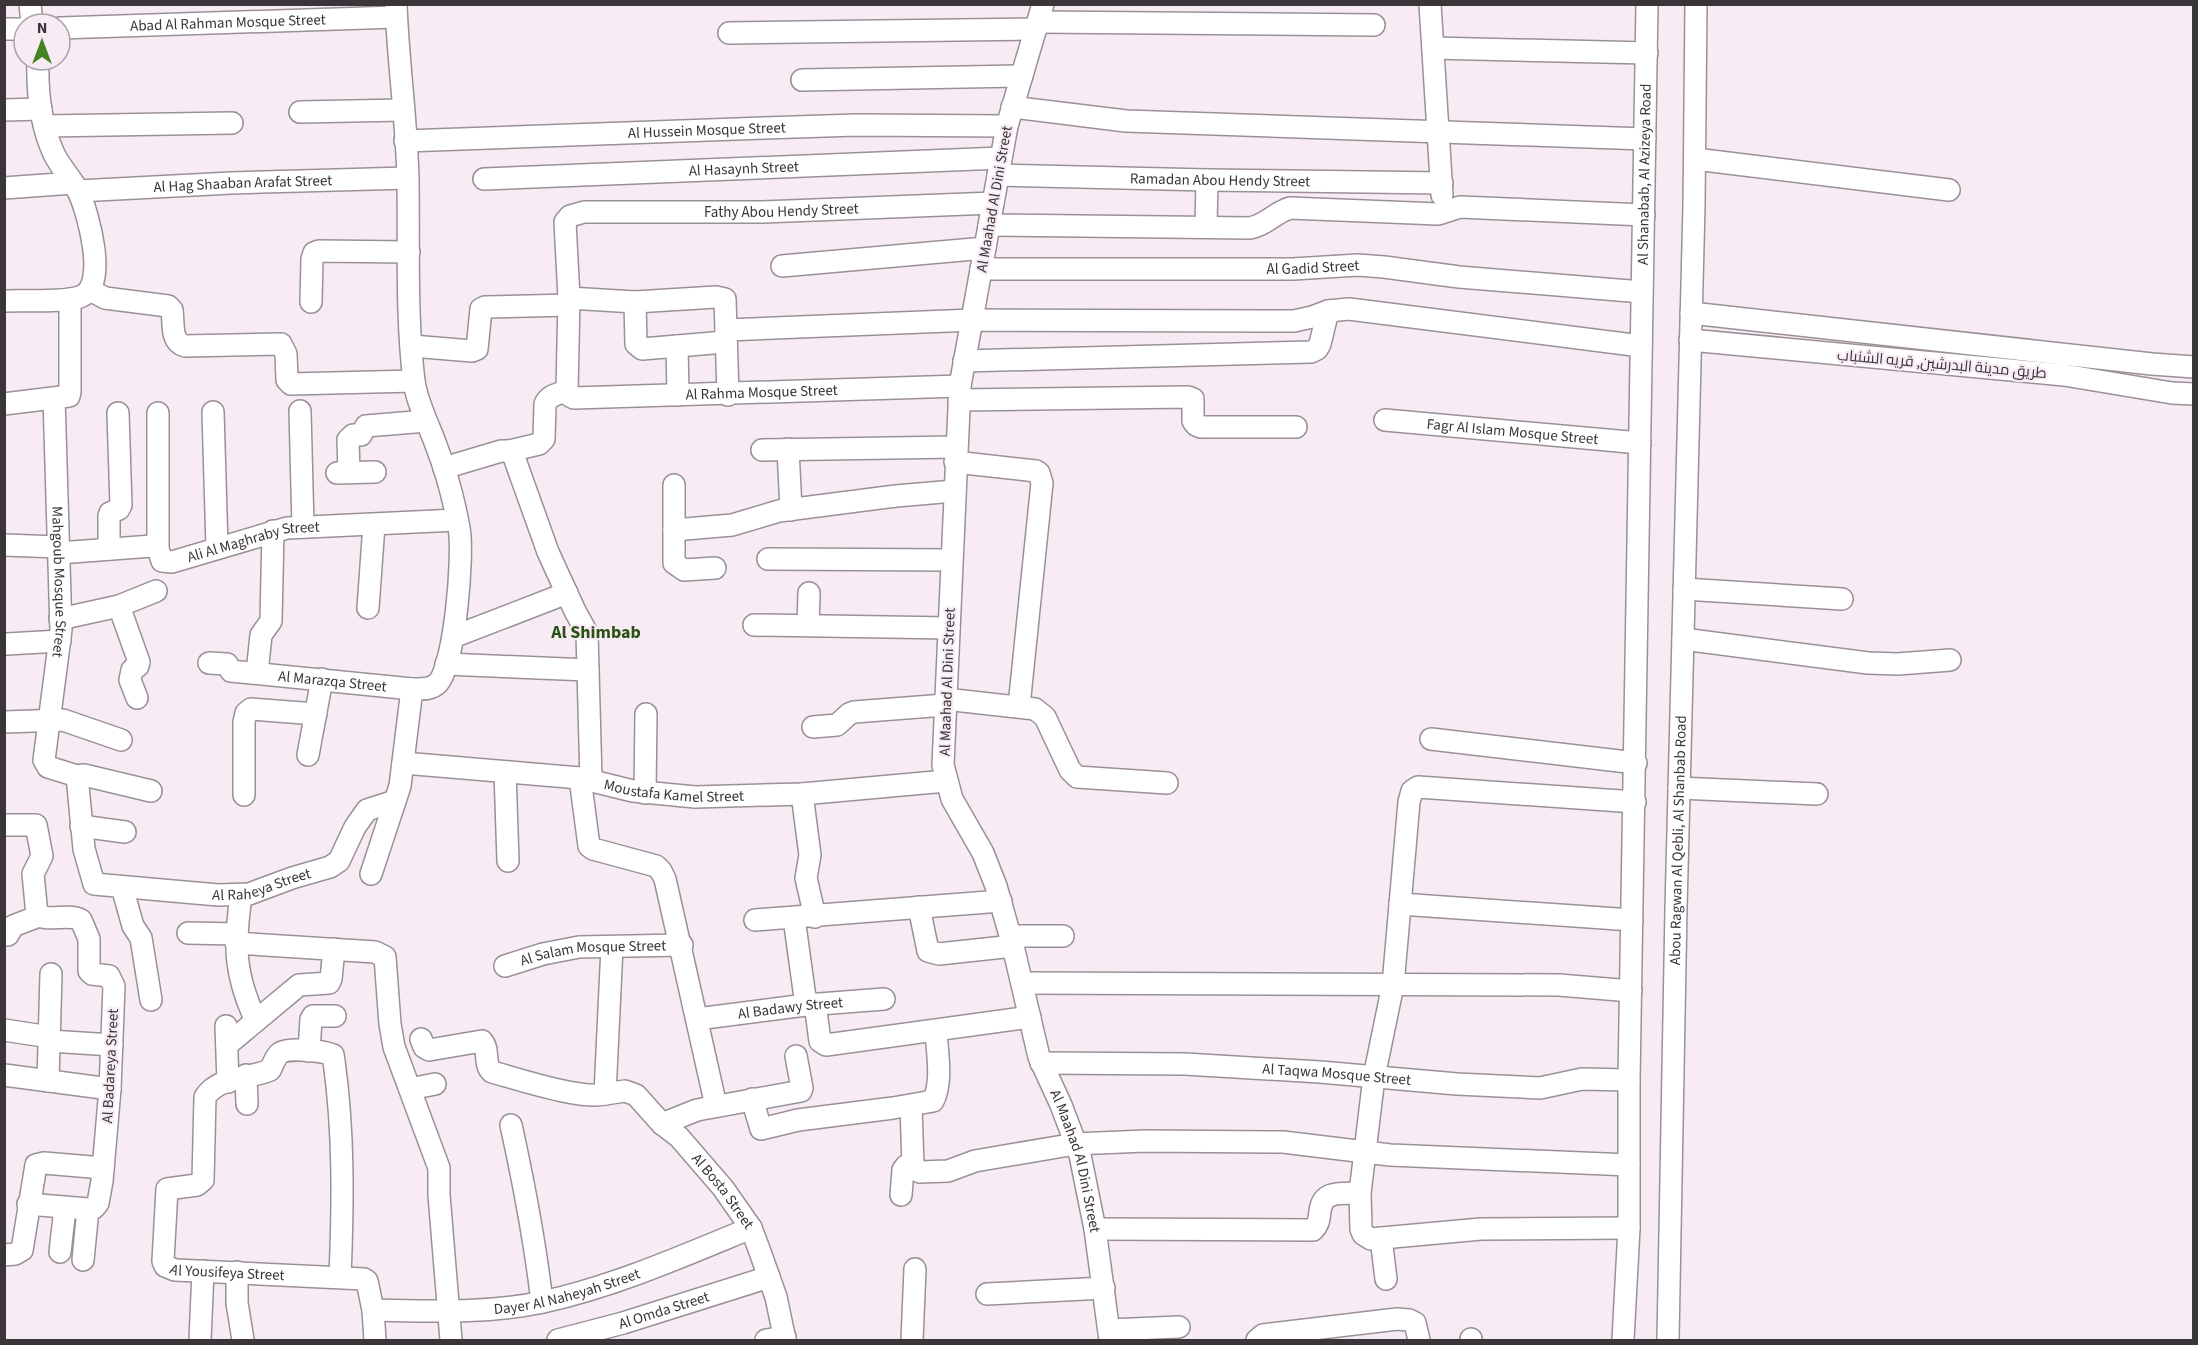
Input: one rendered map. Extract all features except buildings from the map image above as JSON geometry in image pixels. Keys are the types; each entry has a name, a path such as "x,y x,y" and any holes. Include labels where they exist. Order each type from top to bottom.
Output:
{"street":[{"path":"1430,4 1443,214"},
{"name":"Al Shanabab, Al Azizeya Road","path":"1641,346 1647,4"},
{"path":"1690,340 1696,4"},
{"path":"396,11 408,178 408,252 414,381 444,468 460,541 453,637 446,664 588,670"},
{"name":"Abad Al Rahman Mosque Street","path":"72,26 396,11"},
{"path":"729,33 1039,19 1374,25"},
{"name":"Al Maahad Al Dini Street","path":"1039,19 1010,117 959,393 943,765 952,799 983,853 1000,901 1012,941 1041,1063 1061,1105 1082,1164 1095,1229 1109,1335"},
{"path":"1433,48 1647,53"},
{"path":"4,301 82,297 90,290 93,282 94,252 88,214 76,187 54,155 43,117 39,72"},
{"path":"802,80 1022,76"},
{"path":"4,110 43,117 232,123"},
{"path":"300,112 403,110"},
{"name":"Al Hussein Mosque Street","path":"405,141 1010,117 1645,139"},
{"path":"1695,159 1949,190"},
{"name":"Al Hasaynh Street","path":"484,179 1000,166"},
{"name":"Ramadan Abou Hendy Street","path":"1000,166 1206,180 1442,183"},
{"name":"Al Hag Shaaban Arafat Street","path":"4,188 408,178"},
{"path":"1206,180 1206,227"},
{"name":"Fathy Abou Hendy Street","path":"569,302 565,222 570,216 584,212 763,212 993,203"},
{"path":"989,225 1250,228 1267,223 1281,211 1290,208 1443,214 1450,209 1460,207 1644,215"},
{"path":"782,266 985,248"},
{"path":"311,302 314,253 319,251 408,252"},
{"name":"Al Gadid Street","path":"981,269 1293,269 1358,265 1459,277 1642,292"},
{"path":"90,290 105,298 168,306 172,310 175,339 179,344 185,346 281,344 286,354 287,381 291,384 414,381"},
{"path":"4,404 65,397 70,392 70,298"},
{"path":"412,346 472,351 477,349 481,309 485,307 569,302 723,298 725,299 728,395"},
{"path":"444,468 501,451 539,444 544,439 547,400 550,396 567,391 569,302"},
{"path":"635,302 636,344 642,349 677,346 725,336 973,320 1294,321 1328,310 1348,309 1641,346 1636,763 1629,1080 1629,1228 1623,1341"},
{"path":"964,361 1311,352 1320,344 1328,310"},
{"name":"طريق مدينة البدرشين, قريه الشنباب","path":"1691,313 2193,367"},
{"name":"طريق مدينة البدرشين, قريه الشنباب","path":"1690,340 2064,375 2172,393 2193,394"},
{"name":"Abou Ragwan Al Qebli, Al Shanbab Road","path":"1668,1341 1690,340"},
{"path":"677,346 678,395"},
{"name":"Al Rahma Mosque Street","path":"567,391 574,398 959,393 1188,397 1193,399 1194,403 1193,421 1201,427 1296,427"},
{"name":"Mahgoub Mosque Street","path":"54,398 60,641 45,764 77,776"},
{"path":"300,411 303,527"},
{"path":"213,412 217,547"},
{"path":"109,549 109,516 121,505 118,413"},
{"path":"158,413 158,549"},
{"path":"375,472 343,472 348,440 353,435 361,435 366,426 426,420"},
{"name":"Fagr Al Islam Mosque Street","path":"1384,420 1640,443"},
{"path":"788,449 791,510"},
{"path":"762,450 956,455 1036,471 1042,483 1019,706"},
{"path":"509,451 514,458 548,552 587,633 586,779 589,846 646,863 662,871 682,945 716,1106"},
{"path":"674,484 674,563 684,570 715,568"},
{"path":"674,530 732,525 779,511 954,491"},
{"name":"Ali Al Maghraby Street","path":"4,545 59,550 152,546 158,549 160,557 167,562 273,531 303,527 457,520"},
{"path":"368,608 374,525"},
{"path":"257,673 261,635 271,621 273,531"},
{"path":"768,559 952,560"},
{"path":"1684,589 1842,598"},
{"path":"60,619 119,606 156,591"},
{"path":"453,637 567,593"},
{"path":"808,625 809,593"},
{"path":"119,606 139,662 138,666 132,670 130,680 137,698"},
{"path":"754,625 949,628"},
{"path":"1683,639 1868,663 1898,664 1950,660"},
{"path":"7,644 60,641"},
{"name":"Al Marazqa Street","path":"209,663 227,664 231,671 412,689 436,686 446,664"},
{"path":"308,755 322,679"},
{"path":"371,873 395,801 403,763 412,689"},
{"path":"813,727 837,725 854,712 945,702 1019,706 1035,709 1045,717 1070,770 1077,777 1167,783"},
{"path":"244,795 246,713 251,709 316,714"},
{"path":"645,792 646,714"},
{"path":"4,722 63,720 121,740"},
{"path":"1431,739 1636,763"},
{"name":"Moustafa Kamel Street","path":"403,763 586,779 645,792 727,797 802,794 946,781"},
{"path":"505,772 508,861"},
{"path":"125,832 81,826 77,776 84,775 151,791"},
{"path":"1629,1228 1481,1229 1371,1239 1363,1234 1360,1193 1374,1077 1393,985 1409,802 1412,791 1418,787 1635,802"},
{"path":"1679,788 1817,794"},
{"path":"802,794 810,855 806,878 805,917 811,1005 820,1041 825,1045 1030,1017"},
{"name":"Al Raheya Street","path":"81,826 84,849 94,884 241,896 330,867 339,861 355,827 367,810 395,801"},
{"path":"4,825 33,824 38,828 42,856 33,874 36,912 39,916"},
{"path":"122,887 133,927 141,938 151,1000"},
{"path":"241,896 236,938 239,974 256,1021"},
{"path":"755,920 1000,901"},
{"path":"1400,904 1632,920"},
{"path":"920,907 928,951 939,954 1012,941 1063,936"},
{"name":"Al Badareya Street","path":"8,935 13,926 39,916 78,918 83,923 89,939 90,973 109,976 113,981 110,1089 104,1168 98,1203 94,1208 88,1209"},
{"path":"188,933 375,952 385,957 392,1035 399,1063 439,1168 447,1311 451,1341"},
{"name":"Al Salam Mosque Street","path":"505,966 560,950 579,947 682,945"},
{"path":"421,1039 424,1047 429,1050 482,1041 486,1046 488,1068 492,1072 570,1092 595,1096 605,1094 612,947"},
{"path":"247,1104 237,1079 226,1035 256,1021 299,985 329,983 332,980 334,949"},
{"path":"48,1081 51,974"},
{"path":"1022,982 1559,985 1631,991"},
{"name":"Al Badawy Street","path":"697,1018 884,999"},
{"path":"309,1051 313,1016 336,1016"},
{"path":"4,1030 50,1039 112,1045"},
{"path":"752,1099 760,1129 798,1120 911,1106 933,1101 936,1095 936,1031"},
{"path":"237,1079 270,1070 278,1055 283,1052 309,1051 333,1055 342,1122 343,1194 340,1277"},
{"path":"662,1124 698,1110 802,1090 796,1056"},
{"name":"Al Taqwa Mosque Street","path":"1041,1063 1185,1064 1540,1088 1582,1079 1629,1080"},
{"path":"4,1075 110,1089"},
{"name":"Al Yousifeya Street","path":"237,1079 214,1086 205,1097 202,1182 197,1185 167,1189 162,1255 165,1266 175,1270 360,1278 367,1281 373,1310"},
{"path":"410,1089 435,1084"},
{"name":"Al Bosta Street","path":"605,1094 630,1091 642,1099 662,1124 680,1137 723,1188 751,1228 769,1277 778,1339"},
{"path":"911,1106 913,1166 920,1172 948,1171 975,1161 1075,1144 1145,1142 1283,1142 1390,1155 1629,1165"},
{"path":"511,1125 526,1192 542,1302"},
{"path":"4,1255 15,1254 22,1250 34,1168 40,1163 104,1168"},
{"path":"901,1195 903,1170 906,1166 913,1166"},
{"path":"1095,1229 1313,1230 1318,1223 1321,1202 1324,1198 1338,1194 1360,1193"},
{"path":"28,1204 88,1209 82,1260"},
{"path":"60,1252 65,1208"},
{"name":"Dayer Al Naheyah Street","path":"373,1310 492,1309 542,1302 650,1270 751,1228"},
{"path":"1381,1238 1386,1279"},
{"path":"912,1341 915,1269"},
{"path":"200,1341 203,1271"},
{"path":"237,1272 237,1303 243,1341"},
{"name":"Al Omda Street","path":"558,1341 623,1332 769,1277"},
{"path":"987,1294 1104,1288"},
{"path":"373,1310 375,1341"},
{"path":"1257,1341 1263,1335 1397,1318 1415,1323 1419,1341"},
{"path":"1109,1335 1179,1328"}],"district":[{"name":"Al Shimbab","path":"596,632"}]}
